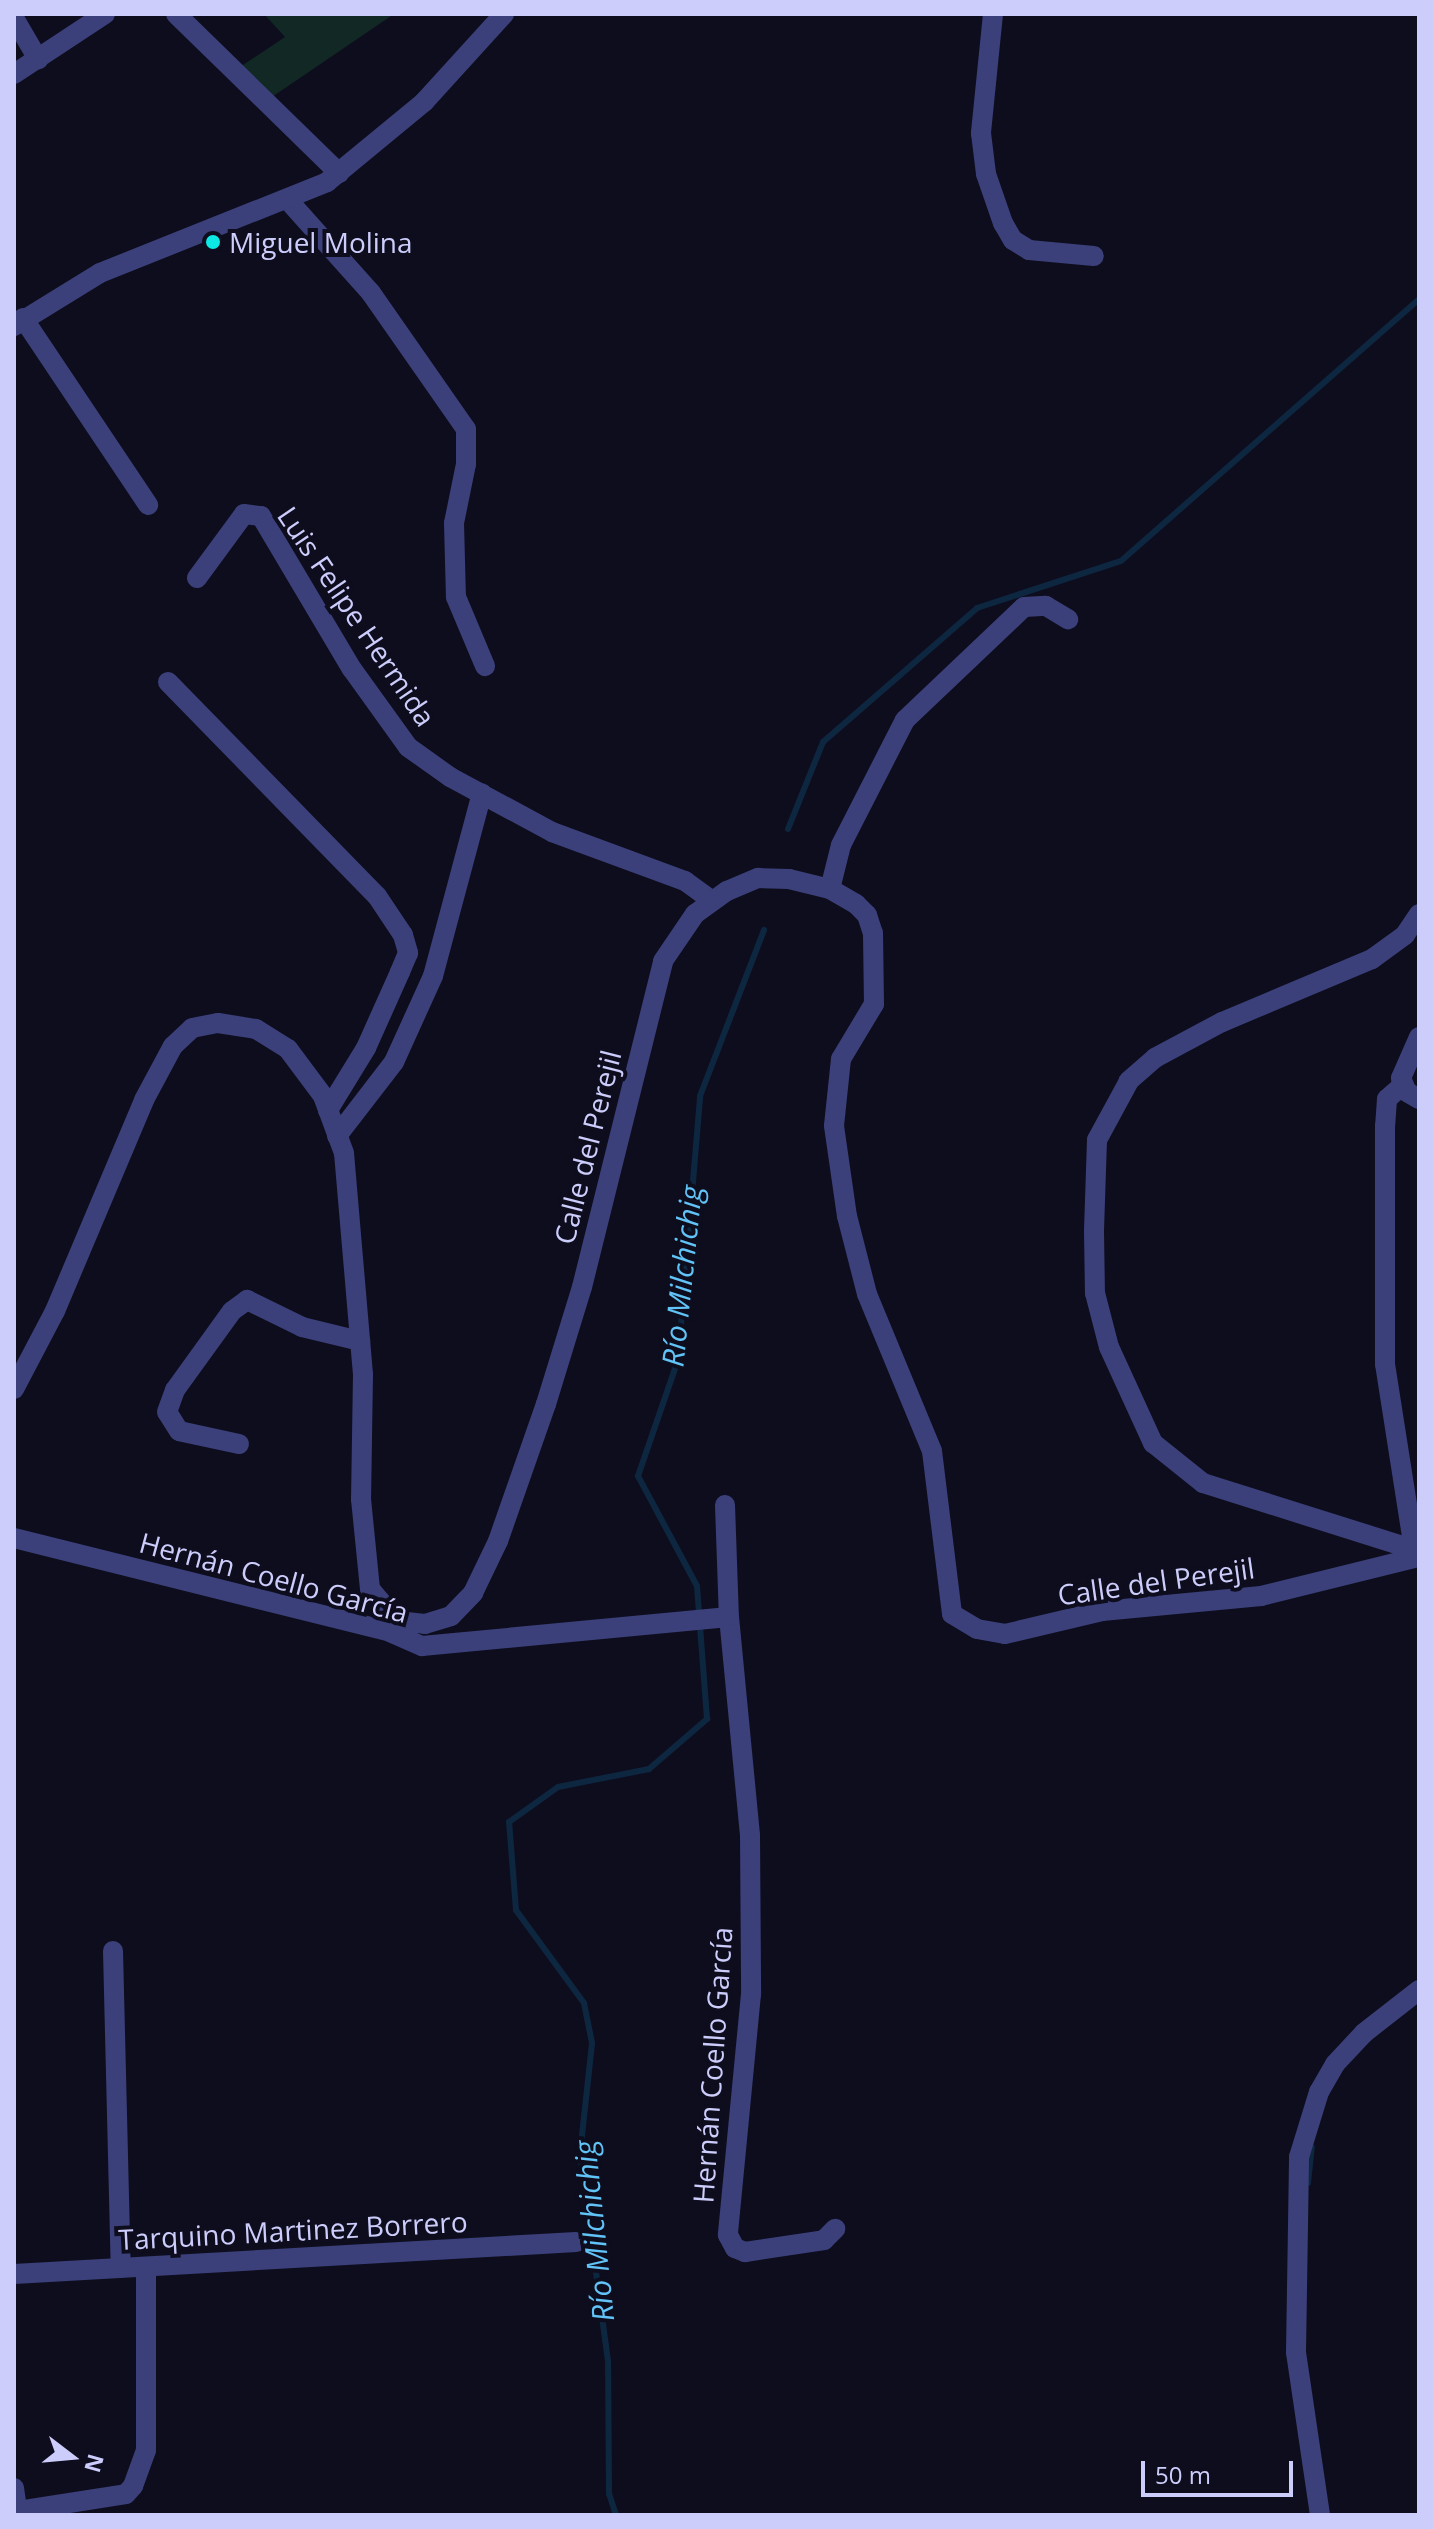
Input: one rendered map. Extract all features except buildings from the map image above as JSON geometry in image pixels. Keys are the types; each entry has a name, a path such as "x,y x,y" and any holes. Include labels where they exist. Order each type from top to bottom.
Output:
{"street":[{"path":"14,74 105,14"},
{"path":"176,14 339,173"},
{"path":"148,505 18,322 100,273 287,199 339,173 424,102 504,14"},
{"path":"993,14 981,133 986,174 1003,223 1013,240 1029,250 1094,256"},
{"path":"14,18 38,59"},
{"path":"287,199 371,293 466,429 466,464 454,523 456,597 485,666"},
{"name":"Luis Felipe Hermida","path":"197,578 244,514 261,516 352,669 408,747 552,832 685,881 713,901"},
{"path":"830,889 841,845 905,720 1024,607 1046,606 1068,619"},
{"path":"168,682 377,896 403,935 408,953 400,972 366,1048 328,1110"},
{"path":"337,1136 394,1062 433,976 482,793"},
{"name":"Calle del Perejil","path":"394,1626 440,1621 464,1605 498,1541 582,1287 663,961 678,934 713,901 758,878 830,889 867,915 877,954 874,1004 841,1059 835,1089 834,1126 847,1216 867,1294 932,1451 952,1614 977,1629 1005,1634 1102,1611 1261,1596 1417,1553"},
{"path":"1419,914 1405,935 1372,959 1290,990 1146,1066 1109,1111 1097,1140 1094,1189 1095,1293 1109,1347 1153,1443 1203,1483 1417,1553 1385,1364 1385,1125 1387,1099 1392,1090 1411,1092 1419,1037"},
{"path":"14,1389 55,1311 144,1100 173,1046 192,1028 236,1023 288,1049 328,1110 344,1153 360,1341 366,1573 378,1603 394,1626"},
{"path":"239,1444 179,1431 167,1412 175,1390 232,1311 247,1300 302,1327 360,1341"},
{"name":"Hernán Coello García","path":"725,1505 721,1617 750,1835 751,1994 728,2235 735,2248 745,2252 830,2234"},
{"name":"Hernán Coello García","path":"14,1538 394,1626 422,1646 681,1625 721,1617"},
{"path":"113,1951 121,2268"},
{"path":"1320,2515 1296,2352 1299,2157 1319,2092 1335,2064 1364,2033 1419,1990"},
{"name":"Tarquino Martinez Borrero","path":"14,2274 576,2242"},
{"path":"14,2488 18,2513 126,2494 133,2486 146,2450 146,2267"}],"green space":[{"path":"264,14 394,14 269,99 240,67 285,37"}],"waterway":[{"path":"788,829 823,742 977,608 1121,561 1419,299"},
{"name":"Río Milchichig","path":"616,2515 609,2494 608,2361 580,2154 592,2043 584,2003 516,1910 509,1822 558,1787 649,1769 707,1719 697,1586 638,1476 678,1360 700,1096 764,930"},
{"path":"1308,2183 1312,2147"}],"place":[{"name":"Miguel Molina","path":"213,242"}]}
